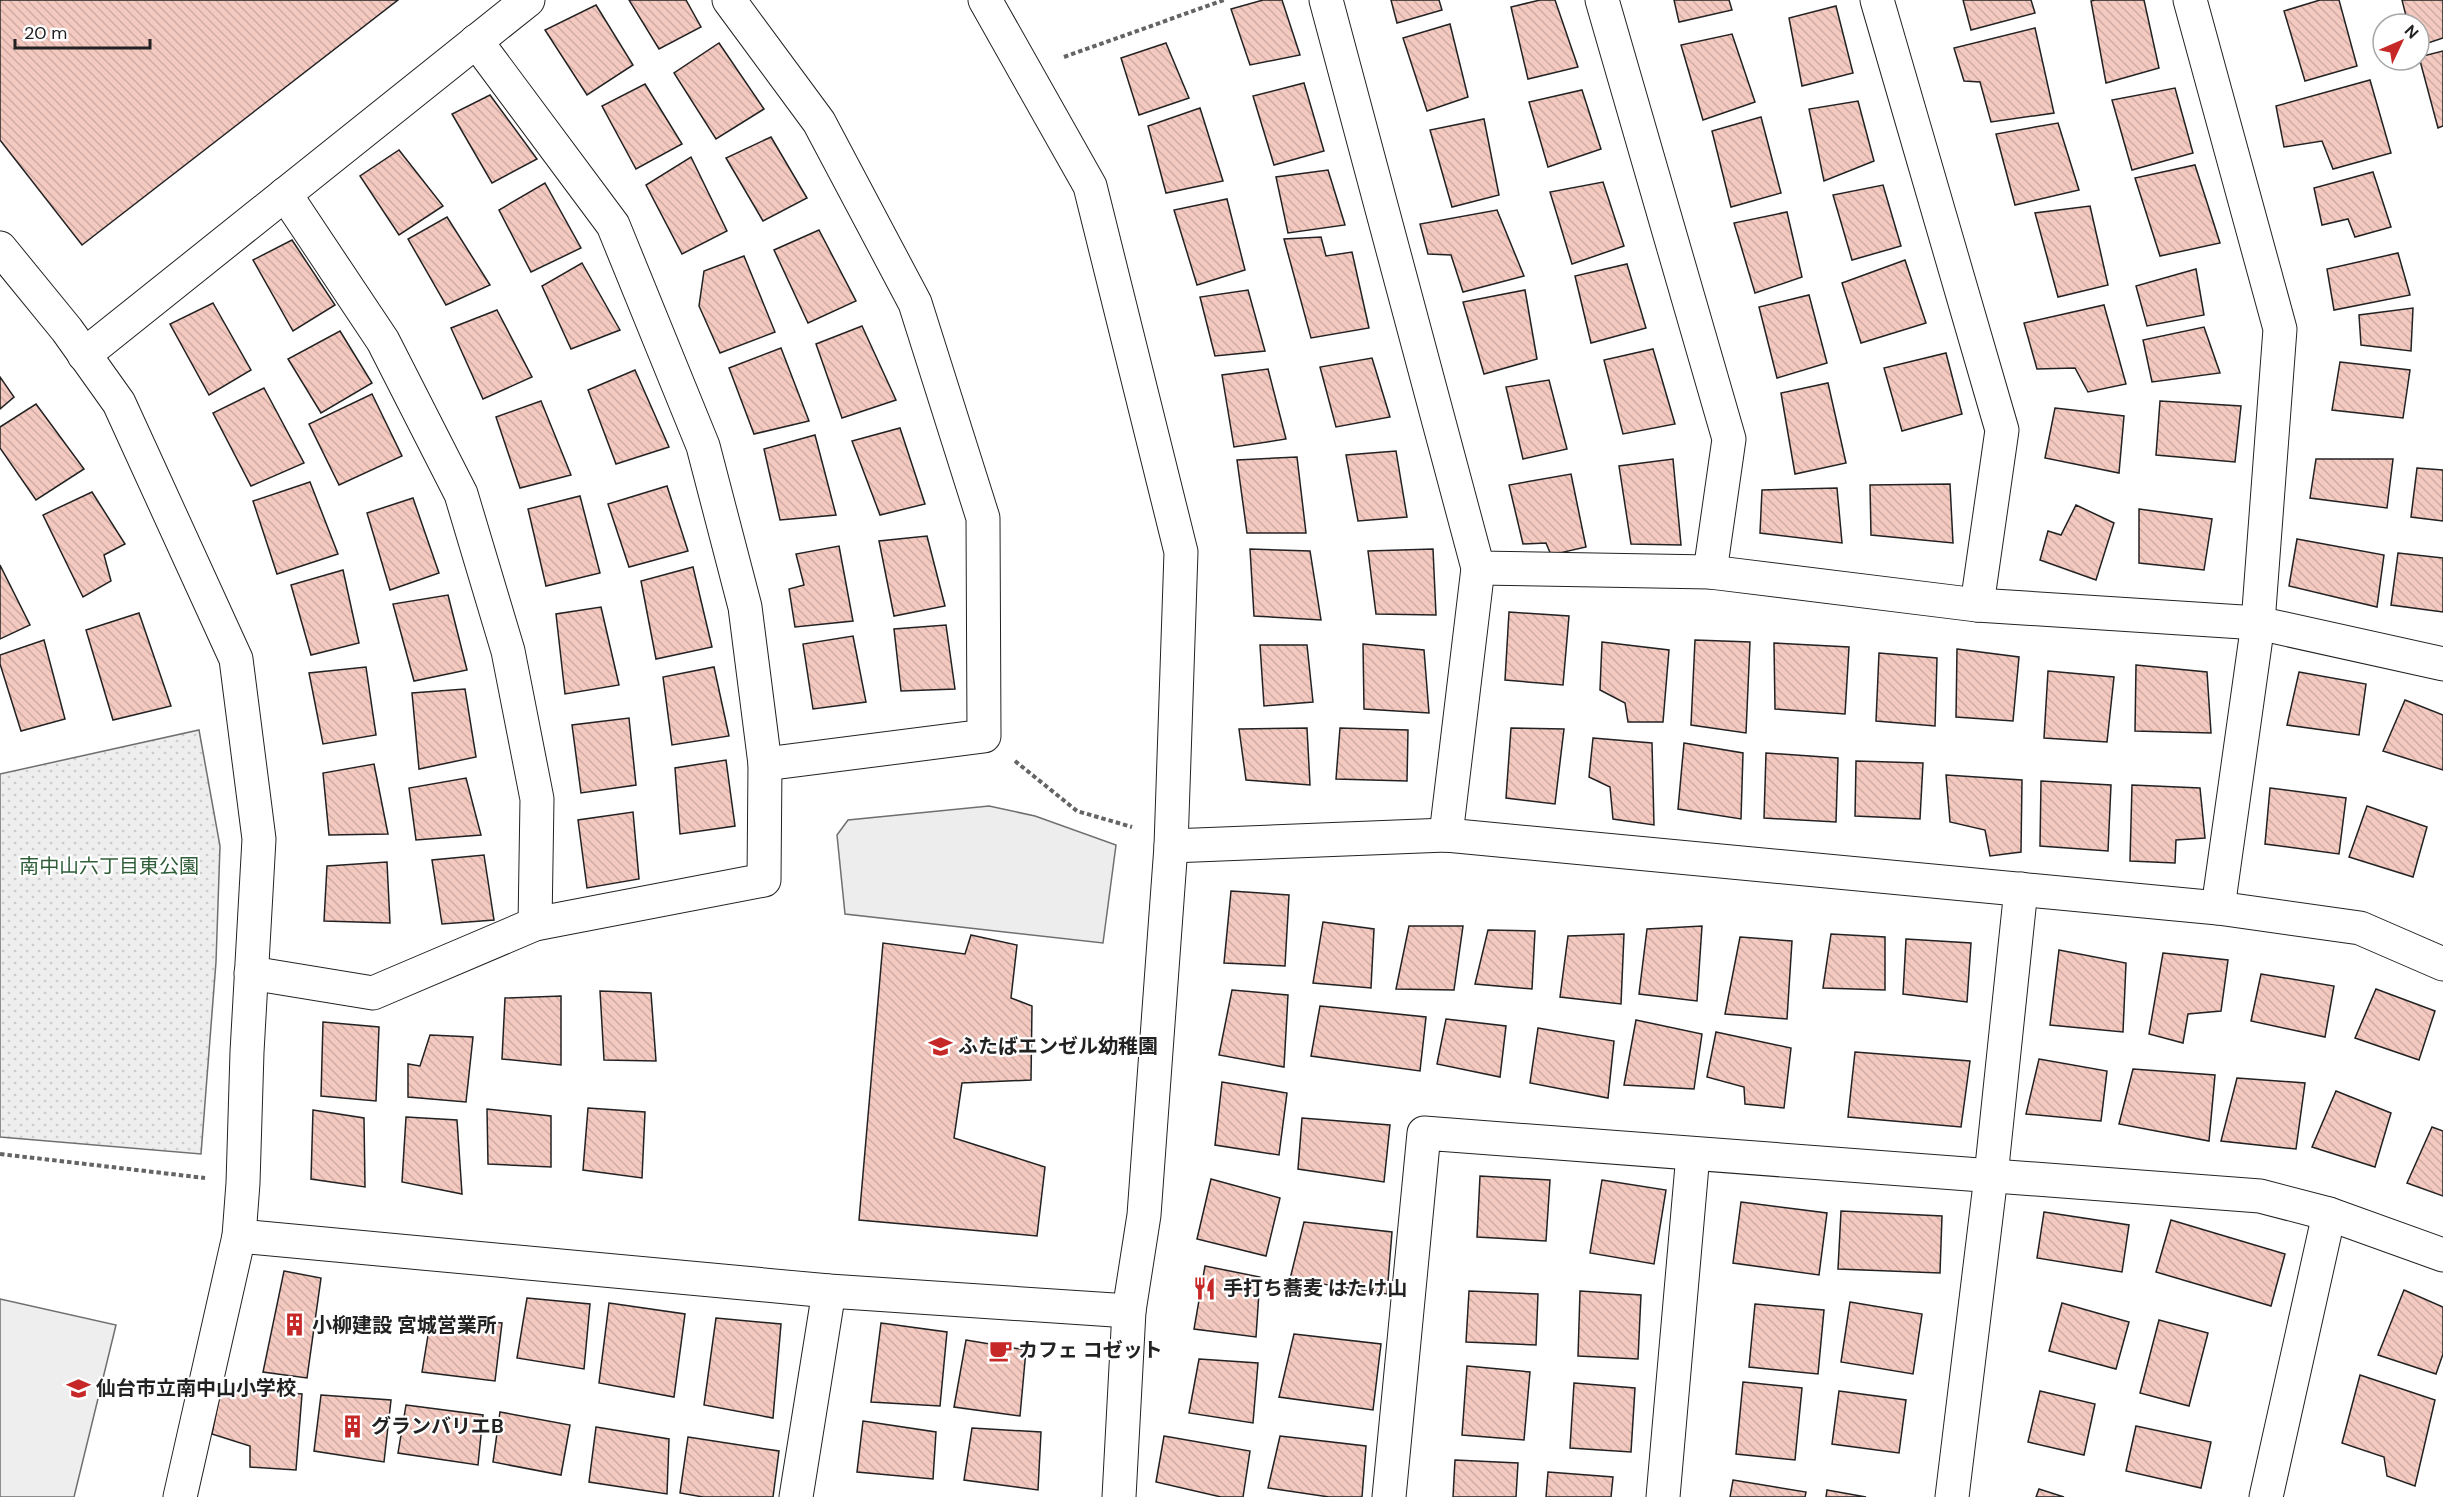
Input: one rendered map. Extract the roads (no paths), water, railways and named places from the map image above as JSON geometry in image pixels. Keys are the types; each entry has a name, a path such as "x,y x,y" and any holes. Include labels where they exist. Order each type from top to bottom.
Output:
{"street":[{"path":"84,355 528,0"},
{"path":"729,0 819,122 915,303 983,518 984,736 765,764"},
{"path":"986,0 1090,186 1181,552 1171,846 1144,1215 1130,1311 1119,1497"},
{"path":"1326,0 1478,568 1446,835"},
{"path":"1602,0 1729,439 1710,573"},
{"path":"1877,0 2002,430 1977,605"},
{"path":"2190,0 2280,329 2258,623 2218,908"},
{"path":"251,973 373,993 535,924 764,880 765,764 745,607 703,446 613,225 476,41"},
{"path":"285,194 383,341 461,494 508,651 537,799 535,924"},
{"path":"0,248 119,403 236,659 259,839 243,1183 239,1236 180,1497"},
{"path":"1478,568 1710,573 1977,605 2258,623 2443,664"},
{"path":"1171,846 1446,835 2218,908 2360,928 2443,964"},
{"path":"1952,1497 1991,1176 2021,889"},
{"path":"1389,1497 1424,1133 2260,1196 2329,1214 2443,1255"},
{"path":"1663,1497 1693,1154"},
{"path":"2266,1497 2329,1214"},
{"path":"239,1236 829,1291 1130,1311"},
{"path":"796,1497 829,1291"}],"place":[{"name":"ふたばエンゼル幼稚園","path":"940,1046"},
{"name":"手打ち蕎麦 はたけ山","path":"1205,1288"},
{"name":"小柳建設 宮城営業所","path":"294,1325"},
{"name":"カフェ コゼット","path":"1000,1350"},
{"name":"仙台市立南中山小学校","path":"78,1388"},
{"name":"グランバリエB","path":"353,1426"}],"park label":[{"name":"南中山六丁目東公園","path":"109,866"}]}
